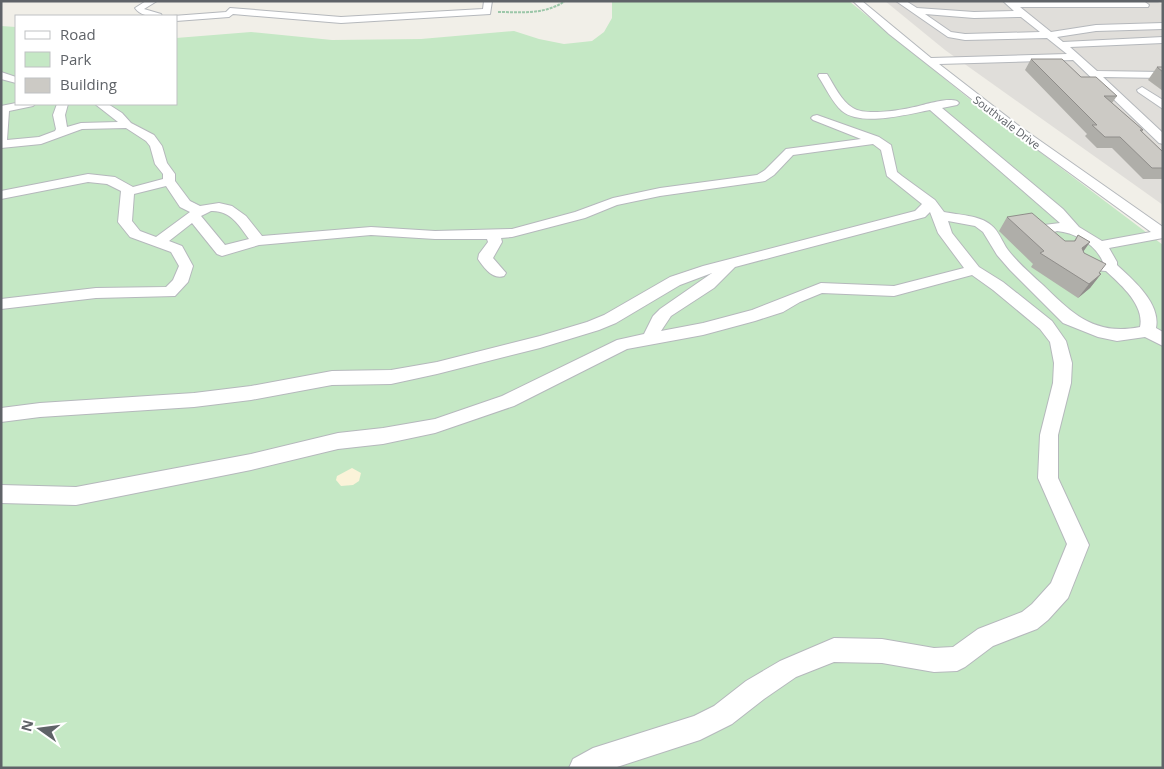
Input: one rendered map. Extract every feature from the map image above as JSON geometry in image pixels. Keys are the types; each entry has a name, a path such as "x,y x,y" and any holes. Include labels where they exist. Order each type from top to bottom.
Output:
{"street":[{"path":"153,1 139,8 141,11 155,15"},
{"path":"228,16 240,1"},
{"path":"178,18 228,16 358,20 404,13 488,12 488,1"},
{"name":"Southvale Drive","path":"857,1 1076,174 1161,229"},
{"name":"Southvale Drive","path":"870,1 934,60"},
{"path":"900,1 952,35 965,37 1051,36 1072,24 1163,26"},
{"path":"1008,2 1145,5"},
{"path":"1008,2 1076,57 1163,140"},
{"path":"1050,3 1072,24"},
{"path":"1100,3 1134,26"},
{"path":"913,11 974,15 1022,14"},
{"path":"1019,25 1037,25"},
{"path":"936,26 964,26"},
{"path":"1061,44 1163,40"},
{"path":"934,60 1076,57"},
{"path":"1094,74 1163,75"},
{"path":"1,75 15,80"},
{"path":"823,76 848,111 858,116 874,116 953,103"},
{"path":"1142,90 1163,106"},
{"path":"24,105 4,109 1,143 31,142 81,126 127,125 150,138 156,146 161,164 169,174 169,182 185,204 196,213 222,251 258,241 371,231 435,235 512,233 580,215 613,202 660,192 760,178 770,174 785,155 790,152 875,140"},
{"path":"59,134 62,129 59,115 62,105"},
{"path":"103,105 118,115 127,125"},
{"path":"932,106 1058,212 1074,230"},
{"path":"817,118 875,140 887,148 890,168 897,179 934,209 979,223 988,229 1002,252 1015,267 1070,319 1099,333 1118,336 1147,331 1163,340"},
{"path":"1,195 88,178 110,180 128,189 125,222 135,234 177,249 186,266 180,282 170,292 96,293 1,304"},
{"path":"128,192 169,182"},
{"path":"157,243 196,213 216,207 236,212 258,241"},
{"path":"1,415 40,410 194,400 251,393 332,378 391,376 446,366 540,342 593,326 610,319 675,281 731,263 934,209"},
{"path":"582,768 593,761 700,727 722,715 755,690 788,669 834,650 882,651 934,660 957,659 986,637 1029,621 1060,590 1078,545 1048,478 1049,435 1062,383 1063,363 1058,341 1046,325 998,286 974,270 956,250 945,233 934,209"},
{"path":"1060,250 1049,237 1047,232 1049,228 1063,226 1074,230 1095,243 1109,257 1110,262 1108,266"},
{"path":"1095,243 1161,229"},
{"path":"492,235 495,242 486,254 485,259 499,273"},
{"path":"651,338 652,328 664,313 708,284 731,263"},
{"path":"1085,264 1096,267 1108,266"},
{"path":"1108,266 1140,299 1147,312 1150,325 1147,331"},
{"path":"1,494 76,496 251,462 338,441 382,436 435,426 508,401 623,344 703,329 755,315 777,308 795,298 821,288 894,291 974,270"},
{"path":"1046,325 1070,319"},
{"path":"593,326 594,334 598,338 616,348"}],"path":[{"path":"488,12 542,11 560,6 565,1"}],"shaded area":[{"path":"885,1 1156,1 1163,5 1163,205 945,50"}],"green space":[{"path":"612,1 849,1 967,97 1163,245 1163,768 1,768 1,26 15,27 15,105 178,105 178,38 251,32 332,40 421,39 514,31 564,44 592,41 604,32 612,18"}],"sand":[{"path":"352,468 361,473 359,481 353,485 341,486 336,480 337,476"}],"building":[{"path":"1031,59 1062,59 1081,77 1096,77 1117,96 1104,96 1143,130 1140,130 1163,152 1163,168 1152,168 1120,137 1105,137 1092,125 1097,125"},
{"path":"1032,213 1065,241 1075,241 1078,235 1090,242 1082,248 1084,253 1106,264 1099,273 1101,274 1089,284 1040,253 1044,251 1007,217"}]}
